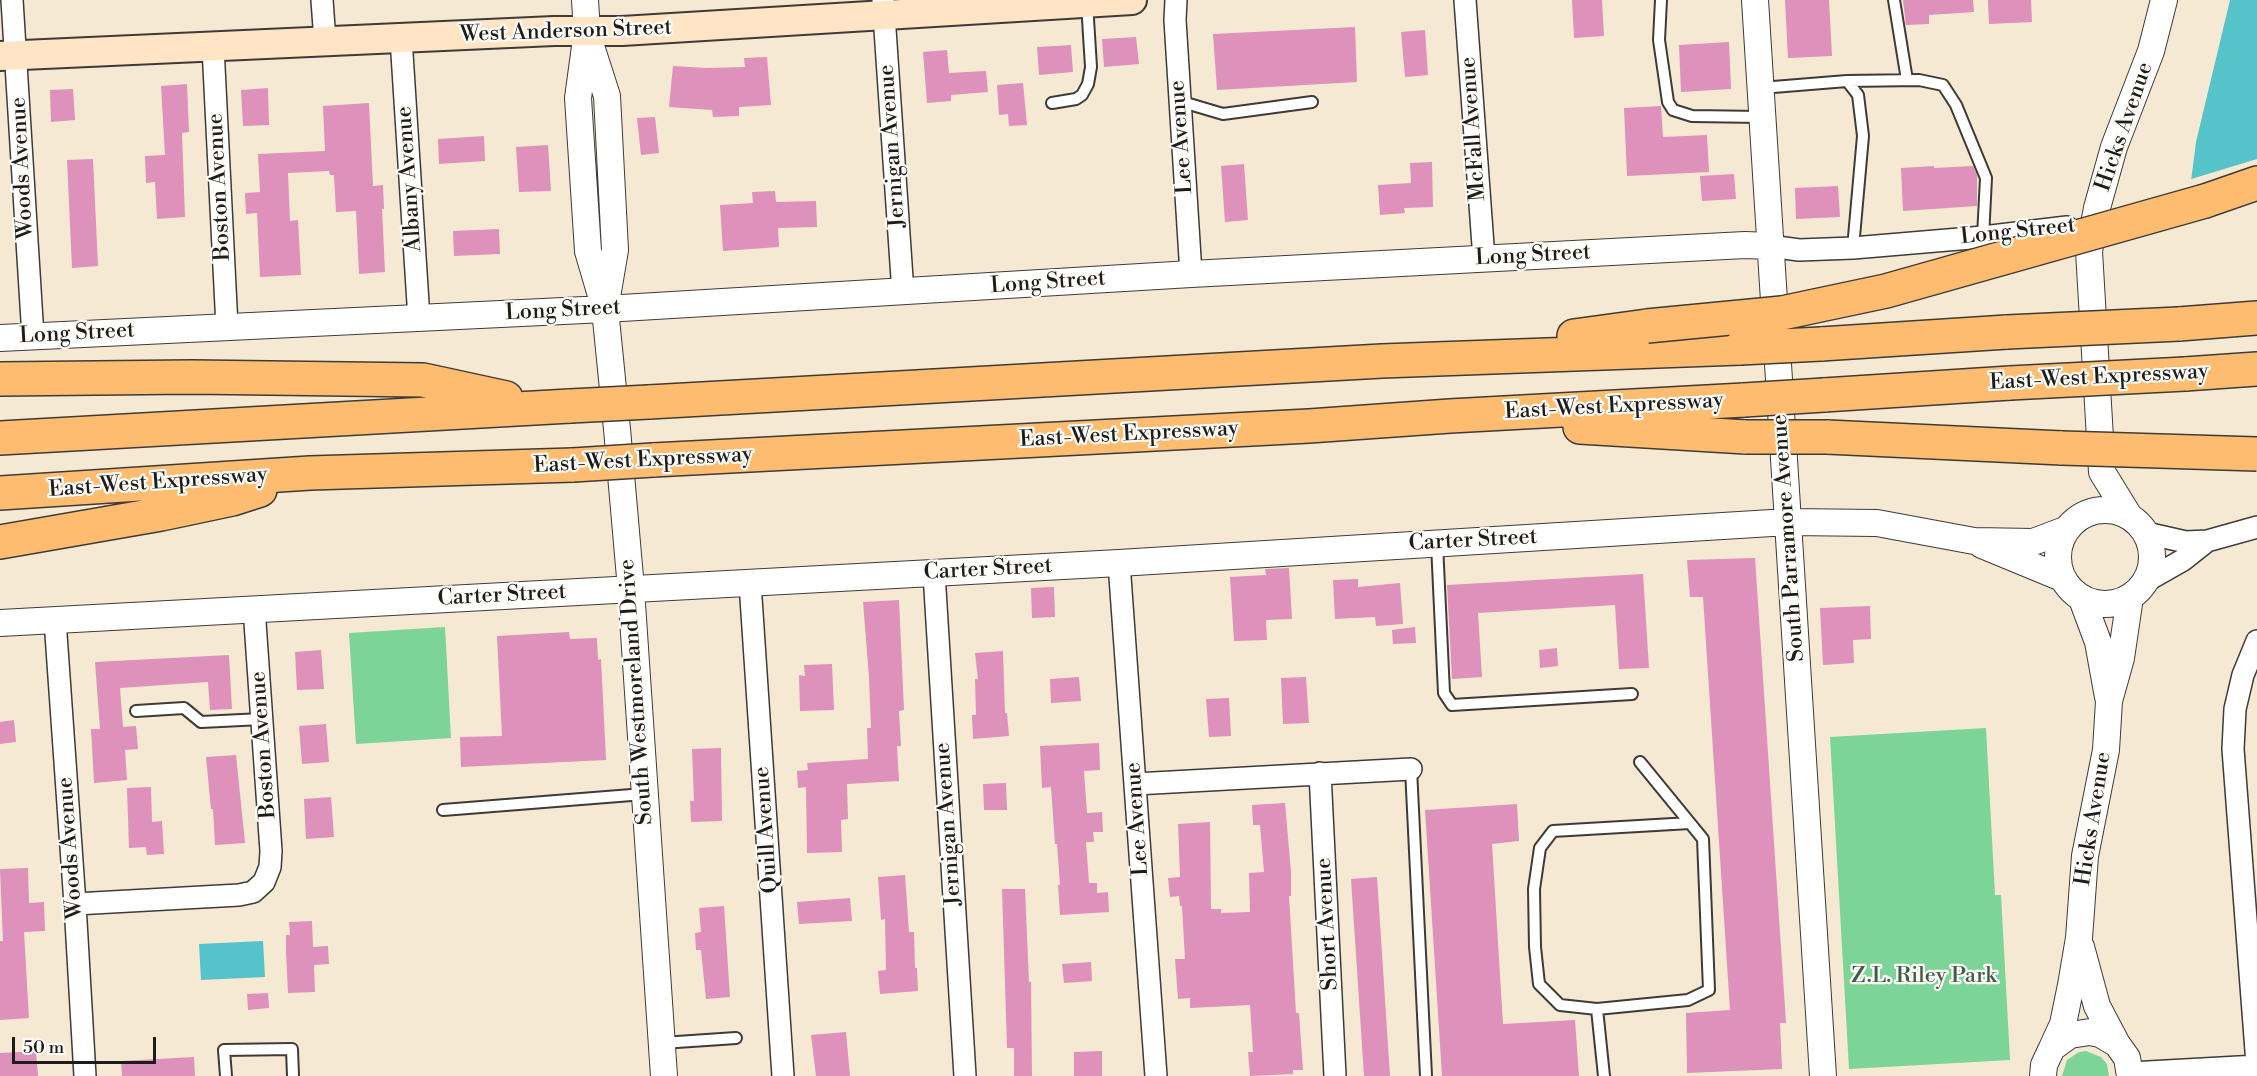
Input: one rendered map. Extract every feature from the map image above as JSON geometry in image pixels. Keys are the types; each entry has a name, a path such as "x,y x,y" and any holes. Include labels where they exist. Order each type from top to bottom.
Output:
{"highway":[{"path":"1382,361 1647,326 1782,313 1886,291 2205,201 2257,183"},
{"path":"2205,201 2257,191"},
{"path":"0,438 1382,361 1740,348 2257,318"},
{"name":"East-West Expressway","path":"0,493 310,473 573,465 1309,426 2257,369"},
{"path":"0,379 192,377 423,380 560,407"},
{"path":"1450,416 1572,427 1746,437 1827,437 2257,454"},
{"path":"0,542 232,499 310,473"}],"main road":[{"name":"West Anderson Street","path":"8,56 325,41 587,32 884,8 1132,0"}],"street":[{"name":"Woods Avenue","path":"12,0 8,56 33,337"},
{"path":"322,0 325,41"},
{"name":"South Westmoreland Drive","path":"585,0 587,32 607,96 615,250 605,309 631,589 664,1076"},
{"name":"Lee Avenue","path":"1176,0 1179,101 1191,274"},
{"name":"McFall Avenue","path":"1465,0 1484,259"},
{"name":"South Parramore Avenue","path":"1755,0 1823,1076"},
{"name":"Hicks Avenue","path":"2137,525 2102,471 2089,251 2114,147 2151,51 2164,0"},
{"name":"Jernigan Avenue","path":"884,8 903,293"},
{"name":"Albany Avenue","path":"401,38 419,319"},
{"name":"Boston Avenue","path":"213,47 227,327"},
{"name":"Long Street","path":"0,338 419,319 903,293 1191,274 1745,245 1799,250 1853,248 1983,237 2094,224"},
{"name":"Hicks Avenue","path":"2073,524 2102,471"},
{"path":"2207,540 2183,560 2118,603 2103,605 2076,596 2059,573 2057,558 2059,543 2073,524 2088,513 2103,510 2116,511 2137,525 2178,542 2207,540 2257,527"},
{"name":"Carter Street","path":"0,623 750,584 1788,522 1877,523 1974,541 2033,542 2073,524"},
{"path":"2137,525 2151,549 2152,562 2138,589"},
{"name":"Carter Street","path":"1974,541 2062,578"},
{"name":"Lee Avenue","path":"1119,563 1156,1076"},
{"name":"Jernigan Avenue","path":"933,573 965,1076"},
{"name":"Quill Avenue","path":"750,584 783,1076"},
{"name":"Hicks Avenue","path":"2043,1076 2044,1065 2062,1024 2079,938 2085,856 2106,750 2109,700 2138,589"},
{"name":"Hicks Avenue","path":"2082,599 2098,642 2109,700"},
{"name":"Boston Avenue","path":"75,904 239,895 253,892 264,882 270,867 271,851 254,608"},
{"name":"Woods Avenue","path":"55,620 85,1076"},
{"path":"2130,1075 2257,1065 2233,749 2235,709 2240,686 2257,641"},
{"path":"1135,784 1410,769"},
{"name":"Short Avenue","path":"1320,773 1335,1076"},
{"name":"Hicks Avenue","path":"2079,938 2097,1006 2127,1058 2130,1075"},
{"path":"2052,1047 2060,1040 2080,1032 2100,1034 2117,1044"}],"lane":[{"path":"1661,0 1659,40 1668,102 1673,110 1692,116 1762,117"},
{"path":"1894,0 1907,80"},
{"path":"1052,104 1076,99 1088,84 1091,67 1087,3"},
{"path":"1760,88 1847,81 1907,80 1943,85 1956,105 1986,178 1983,237"},
{"path":"1847,81 1858,95 1863,136 1853,248"},
{"path":"1179,101 1223,114 1312,102"},
{"path":"1437,543 1444,693 1452,705 1632,694"},
{"path":"136,711 184,708 201,722 262,719"},
{"path":"1640,762 1690,823 1703,839 1709,990 1688,1000 1597,1009 1560,1005 1539,984 1535,947 1534,889 1540,848 1553,831 1690,823"},
{"path":"1410,769 1426,1076"},
{"path":"443,810 644,794"},
{"path":"1597,1009 1604,1076"},
{"path":"661,1043 736,1038"},
{"path":"226,1076 224,1050 292,1049 293,1076"}],"green space":[{"path":"445,627 451,738 356,744 349,633"},
{"name":"Z.L. Riley Park","path":"1986,728 1995,895 2001,895 2010,1060 1849,1069 1830,737"},
{"path":"2086,1051 2101,1057 2107,1064 2109,1076 2062,1076 2067,1060 2079,1052"}],"water":[{"path":"2230,0 2257,0 2257,207 2189,197 2196,142"},
{"path":"263,941 265,977 201,980 199,944"}],"pier":[{"path":"2257,159 2257,210 2199,213 2186,197 2188,180"}],"building":[{"path":"1572,0 1602,0 1604,36 1574,38"},
{"path":"1785,0 1829,0 1832,56 1788,58"},
{"path":"1903,0 1973,0 1974,12 1929,15 1929,24 1906,25"},
{"path":"1988,0 2031,0 2032,22 1989,24"},
{"path":"1355,27 1357,82 1217,90 1213,34"},
{"path":"1425,30 1428,75 1405,77 1401,32"},
{"path":"1136,37 1139,64 1104,67 1102,39"},
{"path":"1729,42 1731,89 1681,92 1679,45"},
{"path":"1071,45 1073,72 1039,75 1037,47"},
{"path":"947,50 949,73 986,71 988,92 951,95 951,101 927,103 923,52"},
{"path":"767,57 771,105 739,107 739,116 713,117 712,110 669,107 673,66 745,67 744,58"},
{"path":"1023,83 1027,125 1009,126 1008,114 999,115 997,85"},
{"path":"187,84 189,132 182,133 185,217 157,219 155,182 146,183 145,156 165,155 161,86"},
{"path":"268,88 269,125 243,126 241,90"},
{"path":"73,89 75,120 51,122 50,90"},
{"path":"369,103 373,186 383,185 385,272 359,274 356,211 336,212 334,175 330,175 329,171 288,173 290,221 298,220 301,275 260,277 257,213 246,214 245,193 260,192 258,154 325,151 323,106"},
{"path":"1661,106 1663,137 1707,135 1709,172 1627,176 1624,108"},
{"path":"655,117 659,153 641,155 637,118"},
{"path":"484,136 485,161 439,164 438,139"},
{"path":"548,145 551,191 519,192 516,147"},
{"path":"93,159 98,266 72,268 67,160"},
{"path":"1432,162 1433,207 1404,208 1405,213 1380,215 1378,185 1411,183 1410,163"},
{"path":"1244,164 1248,220 1225,222 1221,166"},
{"path":"1934,166 1934,168 1973,166 1977,175 1977,206 1903,211 1901,168"},
{"path":"1734,174 1736,199 1702,201 1700,176"},
{"path":"1838,186 1840,217 1796,219 1795,188"},
{"path":"775,191 776,202 816,201 817,227 778,228 779,247 723,251 720,205 753,203 752,192"},
{"path":"499,229 500,254 454,256 453,231"},
{"path":"1755,558 1786,1023 1780,1023 1782,1069 1687,1073 1686,1013 1730,1010 1703,597 1690,597 1687,560"},
{"path":"1289,568 1292,619 1266,620 1267,640 1234,641 1230,577 1266,575 1265,569"},
{"path":"1643,574 1649,668 1619,669 1615,605 1478,613 1482,677 1452,679 1447,585"},
{"path":"1358,579 1358,587 1400,583 1403,624 1376,626 1375,617 1335,619 1333,580"},
{"path":"1054,587 1055,617 1032,618 1031,588"},
{"path":"899,600 904,710 899,711 901,746 897,746 899,781 847,784 848,819 841,820 842,852 807,853 806,787 798,788 797,771 808,770 807,763 868,759 867,728 871,728 863,602"},
{"path":"1870,606 1871,639 1853,640 1854,663 1823,665 1820,608"},
{"path":"1415,627 1416,643 1393,644 1392,630"},
{"path":"569,632 570,639 597,638 598,660 601,659 606,760 461,767 460,737 502,736 497,636"},
{"path":"1557,648 1558,666 1540,668 1539,650"},
{"path":"321,650 324,689 297,690 295,652"},
{"path":"1003,651 1005,713 1007,713 1009,736 973,739 972,715 976,715 975,679 978,679 975,653"},
{"path":"229,655 232,709 210,710 208,682 120,688 123,727 136,726 138,749 125,750 127,780 94,783 91,729 100,729 95,662"},
{"path":"832,664 834,710 800,711 799,675 805,676 804,665"},
{"path":"1079,677 1081,701 1051,703 1050,679"},
{"path":"1306,677 1309,723 1283,724 1281,678"},
{"path":"1229,698 1231,736 1209,737 1206,699"},
{"path":"14,720 16,742 0,744 0,722"},
{"path":"326,724 329,762 302,764 299,726"},
{"path":"1099,743 1100,770 1084,771 1087,813 1102,812 1103,832 1093,832 1094,842 1086,842 1089,883 1097,883 1097,893 1108,892 1109,912 1060,915 1058,885 1060,885 1051,787 1042,788 1040,746"},
{"path":"721,748 722,821 691,822 690,801 694,801 692,749"},
{"path":"236,755 245,843 215,845 206,757"},
{"path":"1006,783 1007,810 984,810 983,784"},
{"path":"151,787 152,822 162,821 164,854 147,855 146,847 129,848 127,788"},
{"path":"331,797 334,837 306,839 304,799"},
{"path":"1285,803 1291,872 1291,896 1289,896 1296,1013 1299,1013 1303,1070 1293,1070 1293,1074 1250,1076 1248,1052 1253,1052 1250,1005 1190,1008 1190,998 1178,999 1175,959 1185,959 1182,906 1180,906 1179,896 1170,897 1168,878 1180,877 1178,824 1210,822 1211,909 1221,909 1221,913 1250,912 1249,873 1264,872 1260,825 1253,825 1252,805"},
{"path":"1517,804 1519,841 1492,844 1503,1024 1575,1020 1579,1076 1442,1076 1425,810"},
{"path":"28,868 29,903 44,902 45,931 24,932 29,1018 0,1020 0,941 3,941 0,869"},
{"path":"905,875 909,932 914,932 918,991 880,994 878,971 886,970 885,919 881,920 878,877"},
{"path":"1377,877 1390,1076 1364,1076 1351,879"},
{"path":"1002,889 1025,889 1029,982 1031,982 1032,1076 1014,1076 1014,1048 1007,1048"},
{"path":"850,898 852,921 799,924 797,902"},
{"path":"724,906 730,997 706,999 701,950 696,950 695,933 701,932 699,908"},
{"path":"312,921 313,947 328,946 329,964 314,965 315,992 288,993 286,935 290,935 289,922"},
{"path":"1091,962 1092,981 1064,983 1062,964"},
{"path":"268,993 269,1008 248,1010 247,994"},
{"path":"846,1032 850,1076 816,1076 811,1035"},
{"path":"36,1051 38,1076 0,1076 0,1053"},
{"path":"1102,1051 1102,1076 1074,1076 1074,1052"},
{"path":"194,1057 195,1076 122,1076 121,1061"}]}
